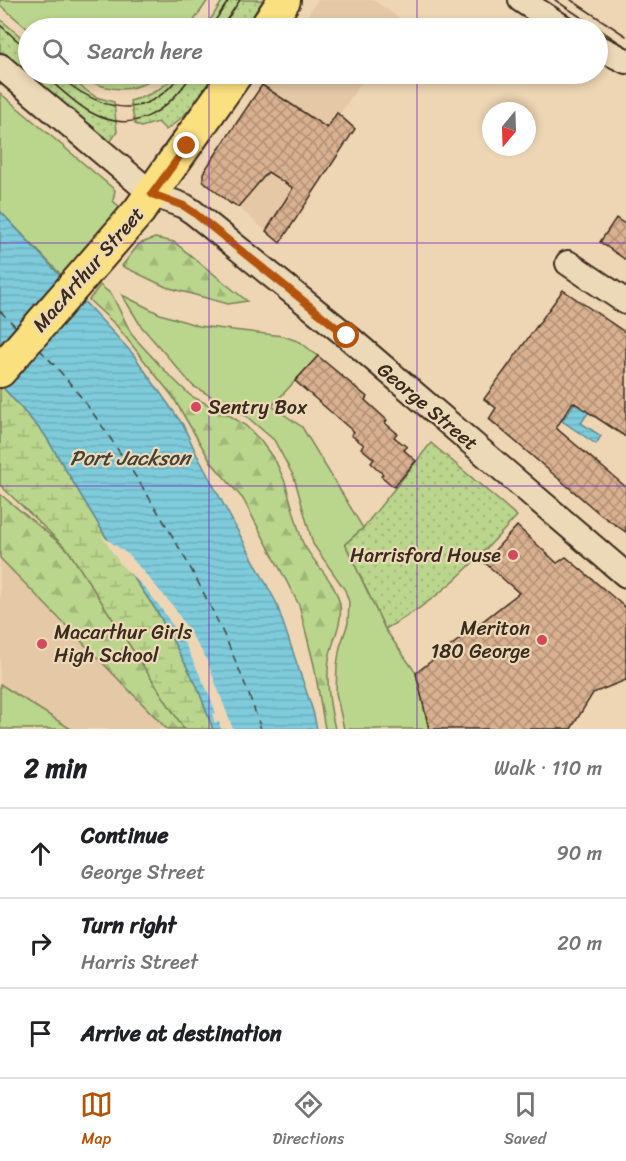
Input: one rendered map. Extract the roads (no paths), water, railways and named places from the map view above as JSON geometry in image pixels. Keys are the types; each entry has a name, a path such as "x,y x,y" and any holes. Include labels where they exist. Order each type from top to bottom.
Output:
{"main road":[{"path":"273,18 285,0"},
{"name":"MacArthur Street","path":"0,371 152,194 229,84"}],"street":[{"path":"521,0 549,18"},
{"path":"608,53 626,62"},
{"name":"George Street","path":"0,66 18,81"},
{"name":"George Street","path":"21,84 152,194 184,206 193,212 347,336 626,575"},
{"path":"568,263 626,302"}],"water":[{"name":"Port Jackson","path":"0,211 133,354 183,425 276,602 317,729 213,729 197,686 158,613 106,537 45,435 0,384"},
{"path":"579,397 593,406 581,423 601,436 596,444 562,421"}],"tram line":[{"path":"217,18 229,0"},
{"path":"228,18 240,0"},
{"path":"555,0 582,18"},
{"path":"571,0 598,18"},
{"path":"608,24 626,36"},
{"path":"0,25 18,41"},
{"path":"608,35 626,47"},
{"path":"55,84 90,112 121,122 149,116 173,99 185,84"},
{"path":"69,84 88,96 120,107 136,106 151,101 172,84"}],"place":[{"name":"Sentry Box","path":"196,407"},
{"name":"Harrisford House","path":"513,555"},
{"name":"Meriton 180 George","path":"542,640"},
{"name":"Macarthur Girls High School","path":"42,644"}]}
